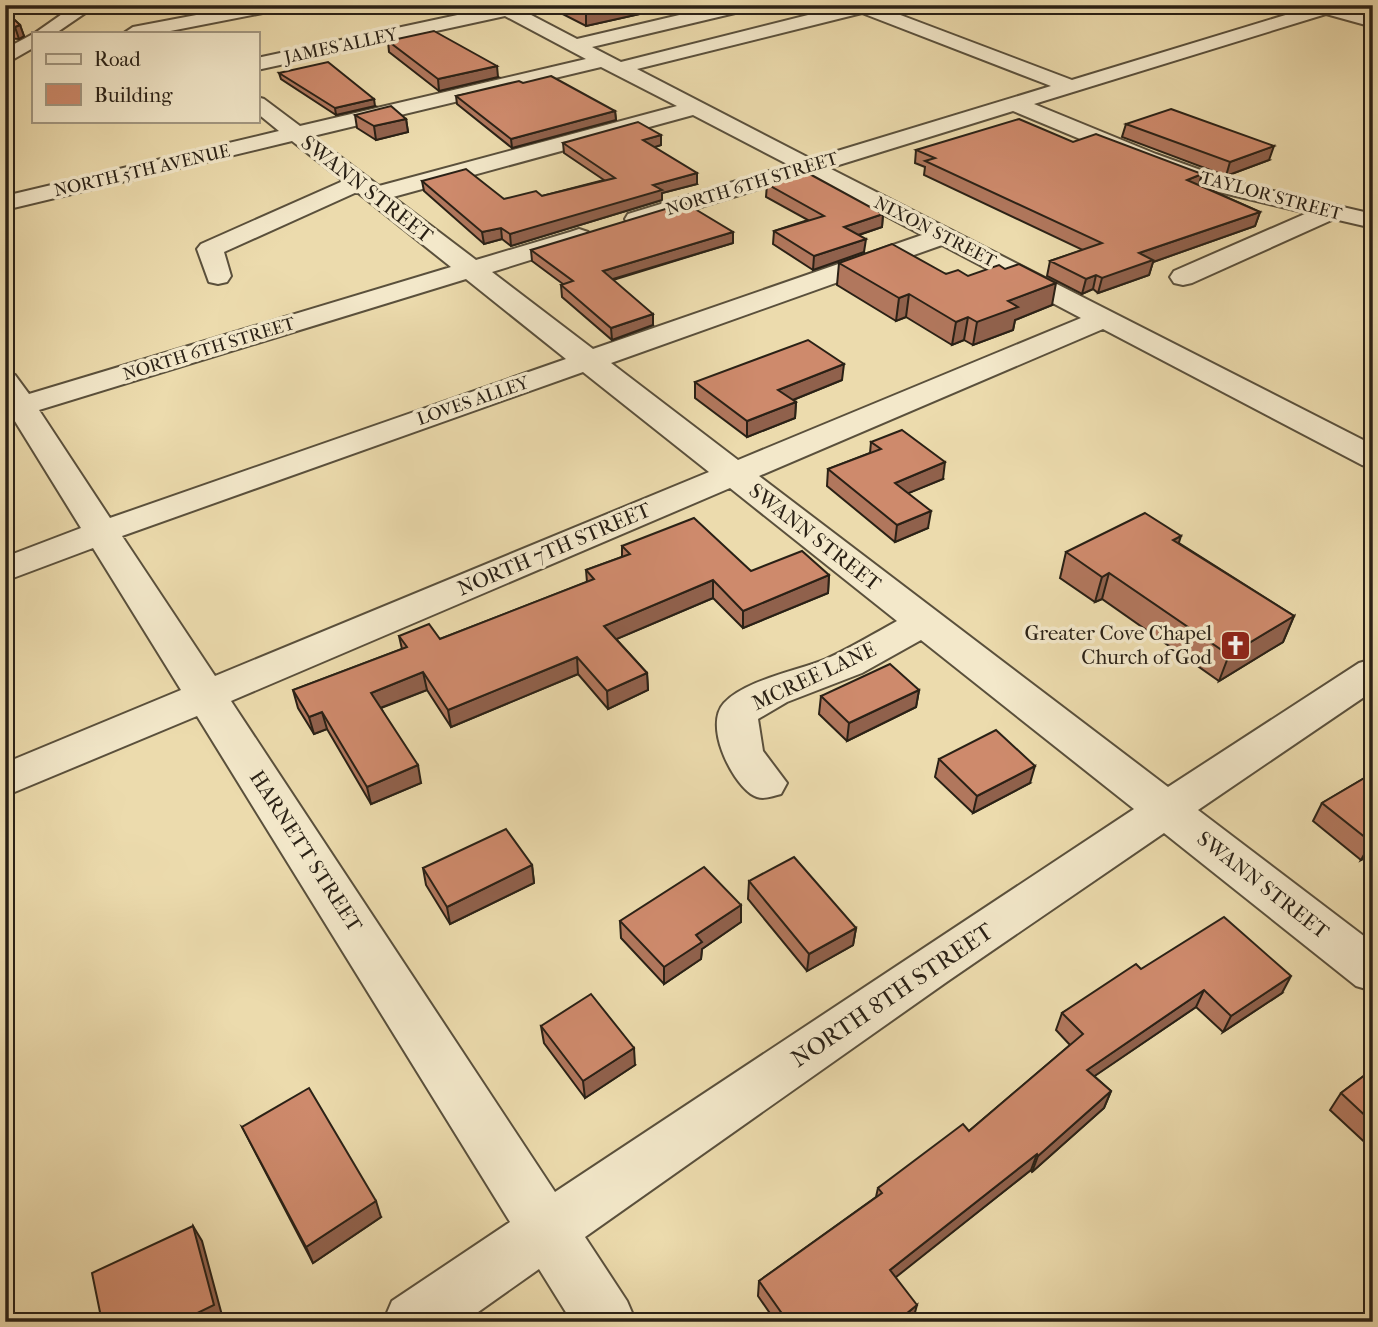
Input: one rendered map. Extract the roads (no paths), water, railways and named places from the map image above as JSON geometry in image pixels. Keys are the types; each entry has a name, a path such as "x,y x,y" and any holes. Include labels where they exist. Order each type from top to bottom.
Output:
{"street":[{"path":"46,32 88,5"},
{"path":"163,31 278,5"},
{"path":"596,56 746,5"},
{"path":"596,56 859,6 1072,87"},
{"path":"1332,7 1373,22"},
{"name":"NORTH 6TH STREET","path":"11,399 471,270 1332,7"},
{"name":"NIXON STREET","path":"502,8 1373,458"},
{"name":"JAMES ALLEY","path":"259,64 502,8"},
{"path":"5,58 32,41"},
{"path":"5,58 32,52"},
{"name":"NORTH 5TH AVENUE","path":"5,187 278,120 596,56"},
{"name":"TAYLOR STREET","path":"1015,104 1192,176 1248,193 1373,221"},
{"path":"218,276 210,249 366,189 695,108"},
{"name":"NORTH 5TH AVENUE","path":"5,203 278,120"},
{"name":"SWANN STREET","path":"278,120 1373,971"},
{"path":"1183,277 1330,212"},
{"name":"LOVES ALLEY","path":"5,569 102,532 943,236"},
{"name":"NORTH 7TH STREET","path":"5,780 1102,319"},
{"name":"HARNETT STREET","path":"11,399 102,532 208,696 606,1322"},
{"name":"MCREE LANE","path":"766,783 750,766 736,736 738,713 752,702 782,687 839,668 923,622"},
{"name":"NORTH 8TH STREET","path":"413,1322 931,967 1373,673"}],"place":[{"name":"Greater Cove Chapel Church of God","path":"1235,645"}]}
